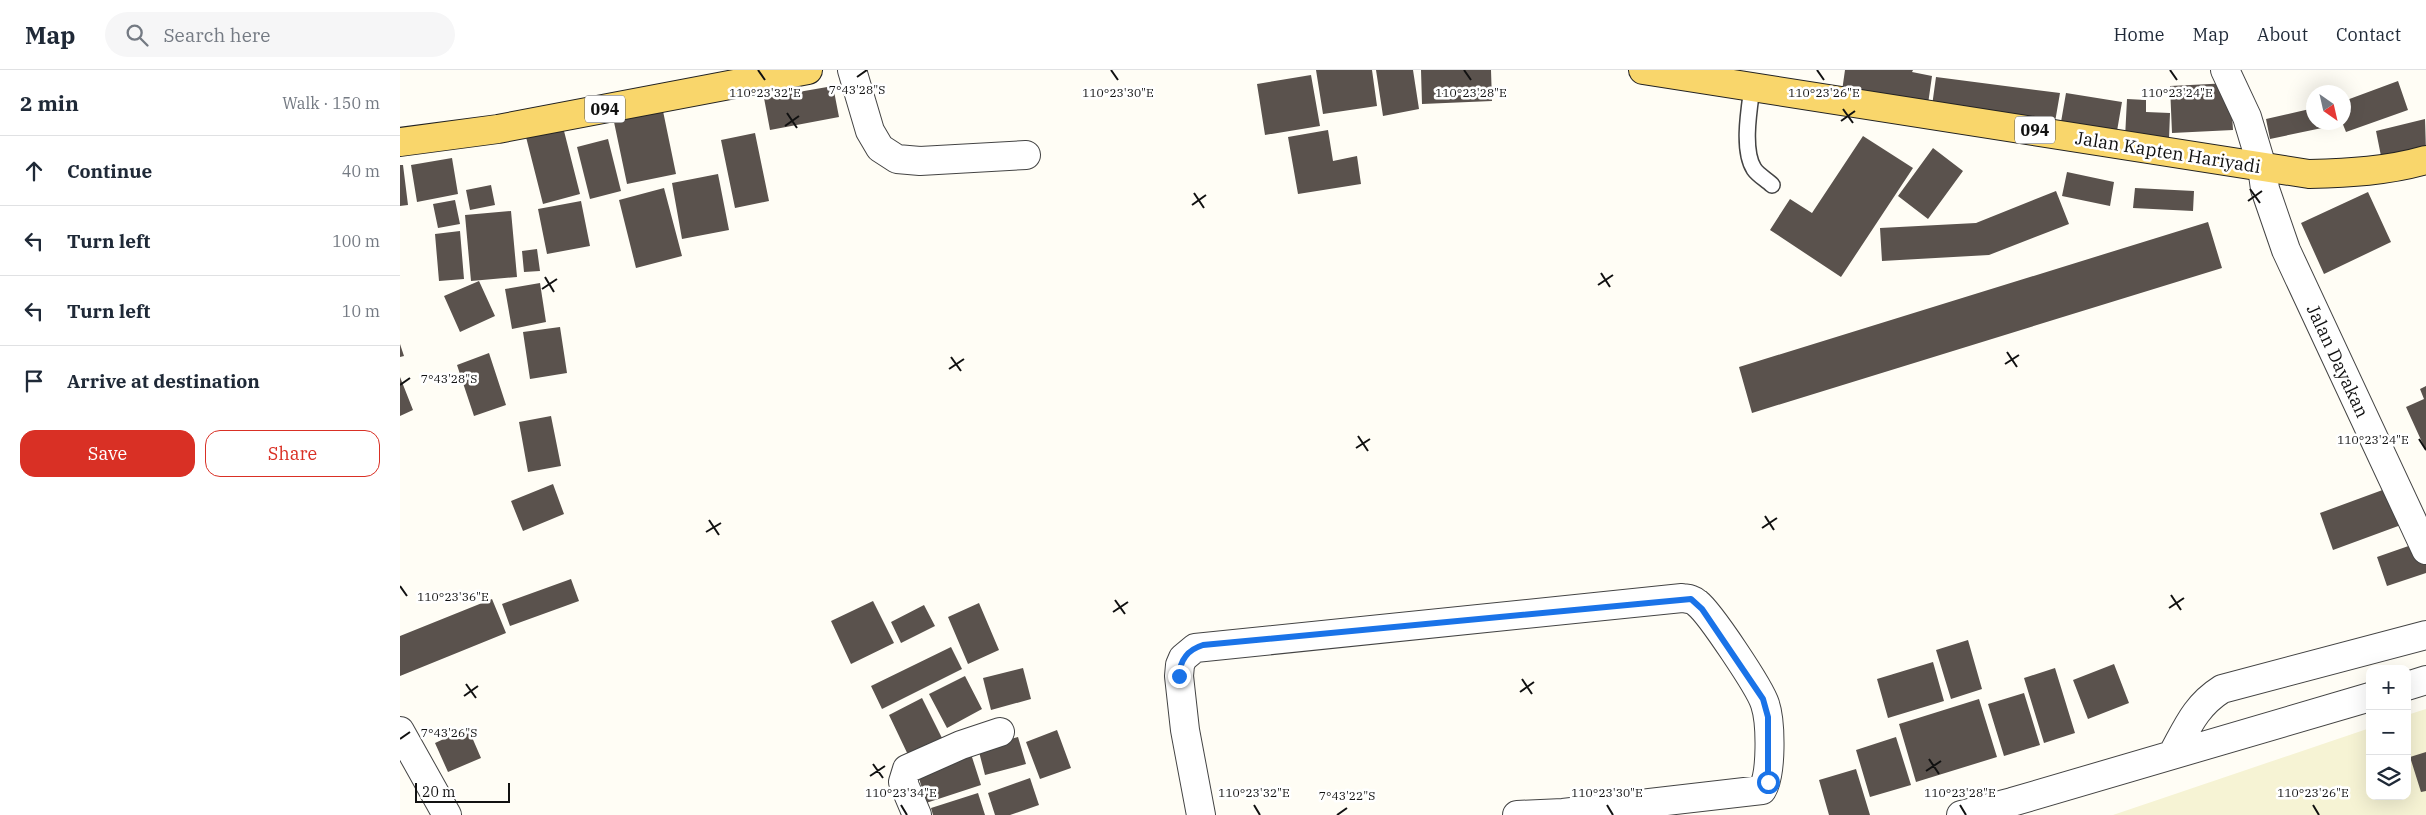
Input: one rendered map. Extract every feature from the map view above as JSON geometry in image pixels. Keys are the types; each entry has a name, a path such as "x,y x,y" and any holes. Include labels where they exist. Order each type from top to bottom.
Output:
{"main road":[{"name":"094","path":"400,142 498,129 808,70"},
{"name":"Jalan Kapten Hariyadi","path":"1643,70 2310,174 2357,173 2401,167 2426,160"}],"street":[{"name":"Jalan Dayakan","path":"2225,70 2246,117 2262,167 2265,189 2286,250 2426,550"},
{"path":"855,79 870,131 880,148 897,159 920,160 1026,155"},
{"path":"1201,815 1185,730 1179,676 1183,658 1196,648 1682,598 1697,603 1748,674 1763,699 1768,717 1768,782 1762,790 1563,814 1517,815"},
{"path":"2172,754 2195,712 2207,699 2222,689 2426,634"},
{"path":"2411,685 2426,680"},
{"path":"1961,815 2366,698"},
{"path":"400,730 447,815"},
{"path":"917,815 903,782 907,769 961,745 1000,732"}],"lane":[{"path":"1752,88 1748,120 1749,156 1755,170 1772,185"}],"shaded area":[{"path":"2426,709 2426,815 2113,815 2366,729 2366,800 2411,800 2411,714"}],"building":[{"path":"1316,70 1372,70 1377,106 1323,114"},
{"path":"1376,70 1413,70 1419,109 1383,116"},
{"path":"1421,70 1491,70 1492,101 1422,104"},
{"path":"1845,70 1913,70 1912,72 1932,76 1928,104 1842,91"},
{"path":"1311,75 1320,126 1265,135 1257,84"},
{"path":"1936,77 2060,93 2055,122 1932,106"},
{"path":"2398,81 2408,110 2346,132 2345,130 2351,130 2351,98"},
{"path":"2230,83 2233,130 2172,133 2170,86"},
{"path":"833,86 839,117 770,130 764,98"},
{"path":"2066,93 2122,102 2117,131 2061,122"},
{"path":"2127,99 2146,100 2146,112 2170,113 2169,139 2125,138"},
{"path":"2306,110 2306,130 2313,130 2270,139 2266,119"},
{"path":"663,111 676,174 627,184 614,122"},
{"path":"2425,119 2426,151 2382,161 2376,131"},
{"path":"563,127 580,194 543,204 526,137"},
{"path":"1328,130 1333,161 1357,156 1361,184 1298,194 1288,137"},
{"path":"755,133 769,201 735,208 721,140"},
{"path":"1863,136 1913,168 1841,277 1770,230 1790,199 1812,213"},
{"path":"608,139 621,191 590,199 577,147"},
{"path":"1933,148 1963,171 1928,219 1898,196"},
{"path":"452,158 458,194 417,202 411,165"},
{"path":"400,165 403,165 408,205 400,206"},
{"path":"2067,172 2114,182 2110,206 2062,196"},
{"path":"718,174 729,230 682,239 672,183"},
{"path":"491,185 495,205 470,210 466,190"},
{"path":"664,188 682,256 636,268 619,200"},
{"path":"2135,188 2194,191 2193,211 2133,208"},
{"path":"2056,191 2069,224 1989,255 1882,261 1880,228 1976,223"},
{"path":"2368,192 2391,242 2324,274 2301,223"},
{"path":"455,200 460,224 438,228 433,204"},
{"path":"581,201 590,246 547,254 538,209"},
{"path":"511,211 517,277 471,281 465,215"},
{"path":"2208,222 2222,268 1752,413 1739,367"},
{"path":"460,231 464,279 439,281 435,234"},
{"path":"537,249 540,271 524,272 522,251"},
{"path":"479,281 495,316 460,332 444,296"},
{"path":"540,283 546,322 512,329 505,289"},
{"path":"560,327 567,373 530,379 523,332"},
{"path":"400,344 404,356 400,357"},
{"path":"489,353 506,405 474,416 457,365"},
{"path":"400,377 413,410 400,416"},
{"path":"2426,386 2426,451 2406,407 2424,399 2420,389"},
{"path":"551,416 561,466 528,472 519,422"},
{"path":"553,484 564,514 523,531 511,501"},
{"path":"2388,488 2401,525 2333,550 2320,513"},
{"path":"2420,542 2426,560 2426,573 2387,586 2377,557"},
{"path":"571,579 579,601 510,626 502,604"},
{"path":"492,599 506,633 400,676 400,636"},
{"path":"873,601 894,643 851,664 831,621"},
{"path":"979,603 999,650 968,664 948,617"},
{"path":"924,605 935,626 901,643 891,622"},
{"path":"1968,640 1982,689 1951,699 1936,650"},
{"path":"951,647 962,669 882,709 871,686"},
{"path":"1933,662 1944,701 1888,718 1877,679"},
{"path":"2114,664 2129,703 2088,719 2073,680"},
{"path":"1023,668 1031,699 991,710 983,678"},
{"path":"2055,668 2075,733 2044,743 2024,678"},
{"path":"965,676 982,709 947,728 929,694"},
{"path":"2024,693 2040,745 2004,756 1988,704"},
{"path":"922,698 944,742 910,759 889,715"},
{"path":"1979,699 1997,757 1916,782 1899,724"},
{"path":"468,728 481,758 448,772 435,743"},
{"path":"1057,730 1071,768 1040,779 1026,742"},
{"path":"1018,737 1026,764 985,775 978,748"},
{"path":"1896,737 1911,785 1870,797 1856,750"},
{"path":"2426,752 2426,791 2421,792 2411,757"},
{"path":"971,754 981,785 926,803 917,771"},
{"path":"1856,769 1870,815 1829,815 1819,780"},
{"path":"1030,778 1039,805 1010,815 995,815 988,793"},
{"path":"978,793 985,815 933,815 931,808"}],"route":[{"path":"1179,676 1183,658 1203,645 1344,633 1682,598 1691,599 1702,609 1748,674 1766,706 1768,717 1768,782"}]}
